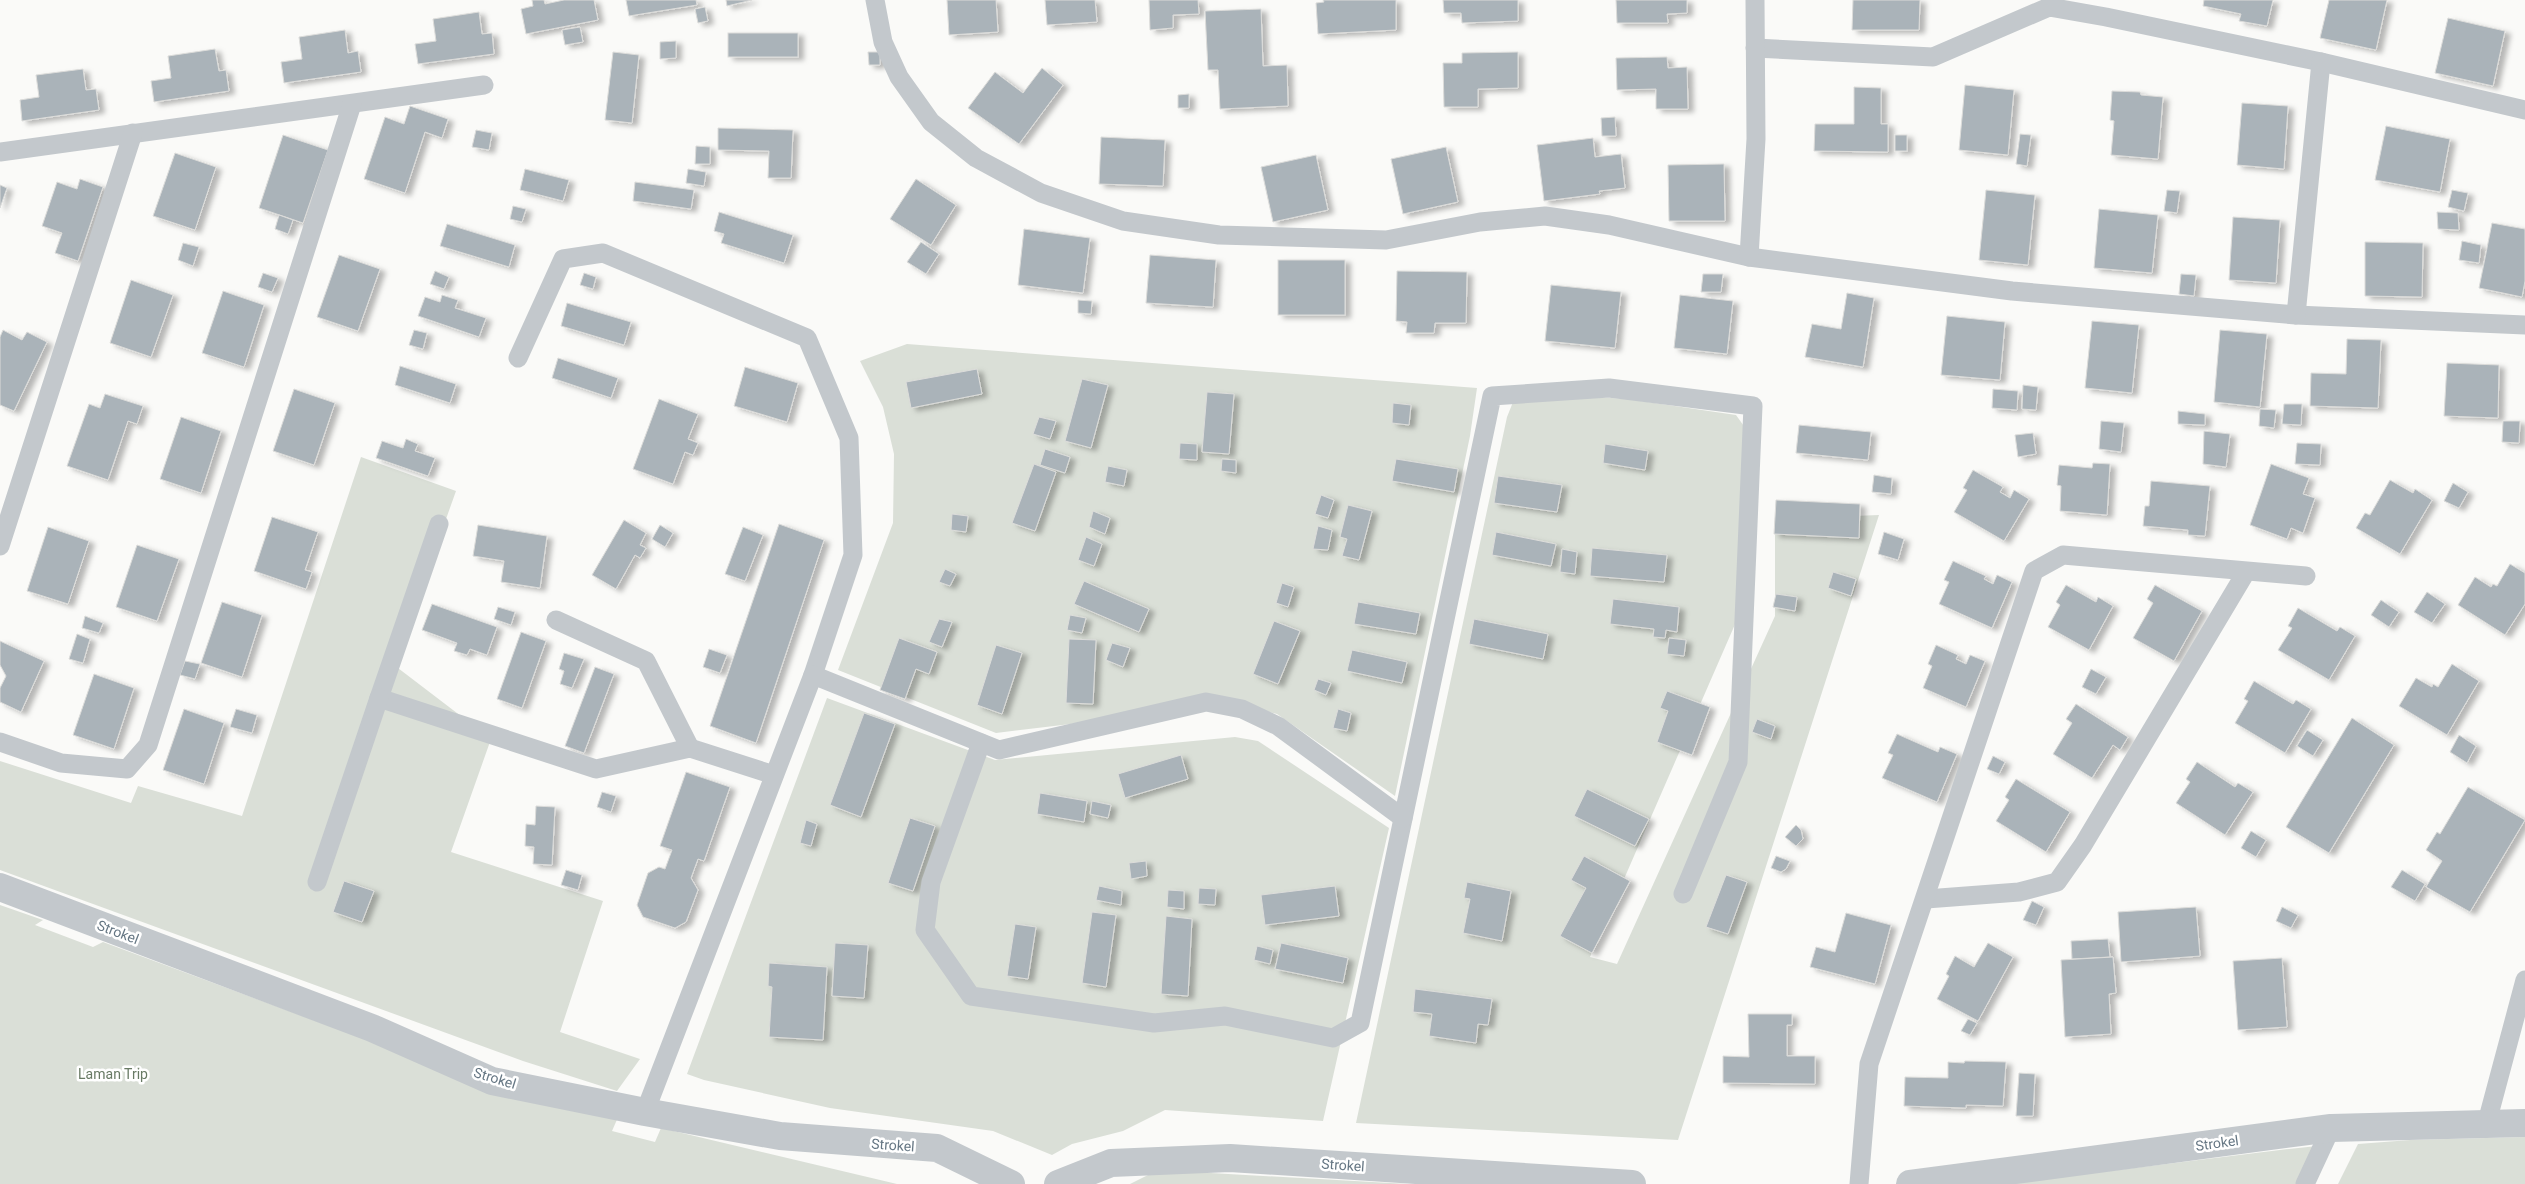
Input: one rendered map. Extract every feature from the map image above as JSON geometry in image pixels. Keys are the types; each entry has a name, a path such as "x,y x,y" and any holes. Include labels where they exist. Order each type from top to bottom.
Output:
{"street":[{"name":"Strokel","path":"0,887 372,1028 492,1081 645,1112 780,1136 937,1148 1011,1184"},
{"name":"Strokel","path":"1910,1184 2331,1128 2487,1122 2525,1123"},
{"name":"Strokel","path":"1058,1184 1111,1162 1230,1158 1587,1183 1632,1184"}],"lane":[{"path":"875,0 883,42 899,77 931,122 976,158 1041,193 1123,221 1218,235 1386,240 1480,222 1545,216 1609,225 1749,257 2012,291 2296,315 2525,325"},
{"path":"1749,257 1756,139 1755,0"},
{"path":"1755,48 1932,57 2049,7 2106,16 2321,62 2525,110"},
{"path":"2296,315 2321,62"},
{"path":"0,152 484,86"},
{"path":"0,742 61,763 127,769 148,745 352,104"},
{"path":"0,546 133,133"},
{"path":"518,358 563,259 603,253 806,338 849,438 853,555 813,675 645,1112"},
{"path":"982,743 931,882 925,930 971,996 1154,1023 1224,1016 1333,1038 1360,1023 1492,396 1609,388 1753,406 1738,762 1683,894"},
{"path":"317,882 439,524"},
{"path":"1859,1184 1870,1064 2034,571 2063,555 2306,576"},
{"path":"1926,899 2019,892 2057,882 2083,845 2246,572"},
{"path":"556,620 646,661 690,748"},
{"path":"813,675 999,750 1206,702 1242,709 1278,726 1403,818"},
{"path":"379,698 596,769 690,748 774,775"},
{"path":"2487,1122 2525,980"},
{"path":"2305,1184 2331,1128"}],"green space":[{"path":"907,344 1477,388 1470,436 1395,796 1277,714 1239,704 996,733 838,670 893,523 894,454 883,407 860,361"},
{"path":"1517,392 1627,399 1736,415 1746,429 1743,606 1590,957 1617,964 1775,616 1775,519 1879,515 1678,1140 1356,1123 1507,417"},
{"path":"361,457 456,491 394,665 491,739 451,852 603,901 560,1032 640,1059 617,1091 523,1061 0,870 0,761 131,803 138,786 242,816"},
{"path":"827,698 995,760 1235,737 1258,741 1389,828 1323,1121 1165,1110 1123,1131 1072,1144 1052,1155 993,1131 830,1108 704,1080 687,1074"},
{"name":"Laman Trip","path":"0,905 43,920 35,925 93,947 103,942 362,1038 619,1115 612,1131 655,1142 661,1128 897,1184 0,1184"},
{"path":"2525,1137 2525,1184 2338,1184 2358,1144 2410,1140"},
{"path":"2317,1146 2299,1184 2004,1184 2289,1149"},
{"path":"1158,1170 1408,1184 1130,1184"}],"building":[{"path":"532,0 544,0 545,4 564,0 594,0 598,20 526,34 521,9 533,6"},
{"path":"626,0 696,0 697,5 629,16"},
{"path":"726,0 752,0 727,6"},
{"path":"947,0 996,0 998,32 949,35"},
{"path":"1045,0 1095,0 1097,22 1047,25"},
{"path":"1149,0 1198,0 1199,14 1173,15 1173,28 1150,30"},
{"path":"1323,0 1396,0 1396,30 1318,34 1316,3 1324,2"},
{"path":"1443,0 1518,0 1518,21 1462,23 1461,13 1444,13"},
{"path":"1616,0 1687,0 1687,13 1667,14 1668,23 1617,23"},
{"path":"1853,0 1920,0 1919,30 1852,30"},
{"path":"2204,0 2273,0 2267,26 2239,21 2241,14 2203,6"},
{"path":"2329,0 2387,0 2376,50 2320,38"},
{"path":"705,7 708,21 698,23 695,9"},
{"path":"1261,9 1263,66 1287,65 1288,106 1220,109 1218,70 1208,70 1205,11"},
{"path":"479,12 482,34 492,33 494,54 418,64 415,44 436,41 433,19"},
{"path":"2448,18 2505,31 2493,86 2435,73"},
{"path":"580,27 583,42 565,45 562,30"},
{"path":"345,30 348,53 358,51 361,72 284,83 281,62 302,59 299,37"},
{"path":"728,33 798,33 798,57 728,57"},
{"path":"676,41 676,58 660,59 660,42"},
{"path":"215,49 219,71 226,70 229,91 154,102 151,81 171,78 168,56"},
{"path":"613,52 639,55 632,123 605,120"},
{"path":"868,52 880,52 880,65 869,65"},
{"path":"1518,52 1518,88 1478,89 1478,107 1444,107 1443,63 1462,63 1462,53"},
{"path":"1667,57 1668,68 1687,67 1688,109 1656,109 1656,89 1617,90 1616,58"},
{"path":"1042,68 1063,85 1019,144 968,108 995,72 1023,93"},
{"path":"83,69 86,90 96,89 99,110 22,121 20,100 39,97 36,75"},
{"path":"1965,85 2014,90 2008,155 1959,150"},
{"path":"1854,87 1881,88 1881,124 1888,124 1888,152 1814,151 1815,124 1854,124"},
{"path":"2112,91 2140,92 2141,95 2163,97 2158,159 2111,155 2114,121 2110,120"},
{"path":"1189,94 1189,108 1178,108 1178,95"},
{"path":"2242,103 2288,106 2284,169 2237,165"},
{"path":"410,106 448,119 442,138 425,132 405,193 364,179 385,117 404,124"},
{"path":"1615,117 1616,136 1602,136 1601,118"},
{"path":"2386,126 2450,139 2440,192 2375,180"},
{"path":"718,128 793,130 791,178 768,178 769,151 718,150"},
{"path":"476,130 492,133 489,150 472,147"},
{"path":"2020,134 2031,135 2027,166 2016,164"},
{"path":"283,135 328,150 303,223 259,208"},
{"path":"1895,135 1907,135 1907,151 1895,151"},
{"path":"1101,137 1165,140 1163,186 1099,184"},
{"path":"1593,138 1595,157 1621,154 1625,188 1599,191 1600,194 1544,201 1537,145"},
{"path":"696,146 710,147 710,164 695,164"},
{"path":"1446,147 1458,202 1403,214 1391,159"},
{"path":"175,153 216,167 195,230 153,216"},
{"path":"1316,155 1328,210 1273,222 1261,167"},
{"path":"1724,164 1725,221 1669,221 1668,165"},
{"path":"525,169 569,180 563,201 520,190"},
{"path":"688,169 706,172 704,186 686,183"},
{"path":"80,179 103,187 78,261 55,253 62,233 42,226 57,182 77,189"},
{"path":"916,179 956,205 931,245 890,219"},
{"path":"635,182 694,190 691,209 633,201"},
{"path":"0,185 7,188 0,208"},
{"path":"1986,190 2035,195 2028,265 1979,260"},
{"path":"2167,190 2180,191 2177,213 2164,211"},
{"path":"2452,190 2468,193 2464,211 2448,207"},
{"path":"513,206 526,209 522,222 510,219"},
{"path":"2099,209 2158,215 2152,273 2094,268"},
{"path":"719,212 793,235 784,263 721,243 724,234 714,231"},
{"path":"2437,212 2458,213 2459,230 2438,229"},
{"path":"279,215 293,220 288,234 275,229"},
{"path":"2233,217 2280,220 2276,283 2229,280"},
{"path":"2492,223 2525,229 2525,281 2522,297 2479,288"},
{"path":"447,224 515,245 509,267 440,246"},
{"path":"1024,229 1090,238 1083,293 1018,285"},
{"path":"2462,241 2481,245 2479,263 2459,260"},
{"path":"921,242 939,254 926,274 907,262"},
{"path":"2365,242 2423,243 2422,297 2365,296"},
{"path":"183,243 199,247 193,266 178,260"},
{"path":"339,255 380,269 358,331 317,317"},
{"path":"1150,255 1216,260 1213,307 1146,303"},
{"path":"1278,260 1345,260 1345,315 1278,315"},
{"path":"435,271 449,277 444,289 430,284"},
{"path":"1397,271 1467,272 1466,323 1435,323 1434,333 1406,333 1407,322 1396,321"},
{"path":"263,273 278,278 272,292 258,287"},
{"path":"584,273 596,277 593,289 580,285"},
{"path":"1703,274 1723,274 1721,292 1701,292"},
{"path":"2181,274 2196,275 2194,296 2179,294"},
{"path":"131,280 173,295 151,357 110,343"},
{"path":"1551,285 1621,292 1615,348 1545,341"},
{"path":"223,291 264,305 244,367 202,353"},
{"path":"1847,293 1874,298 1863,367 1805,357 1812,324 1841,329"},
{"path":"442,295 458,300 455,308 486,318 479,337 418,316 425,297 440,302"},
{"path":"1680,295 1733,301 1727,354 1674,348"},
{"path":"1078,300 1092,301 1091,314 1078,313"},
{"path":"567,303 631,322 624,345 561,326"},
{"path":"1947,316 2005,322 2000,380 1941,375"},
{"path":"2092,321 2139,325 2132,393 2085,388"},
{"path":"3,330 22,340 27,332 47,342 14,411 0,405 0,337"},
{"path":"414,330 427,333 423,349 409,345"},
{"path":"2220,330 2267,334 2260,407 2214,402"},
{"path":"2347,339 2381,340 2378,408 2310,406 2311,373 2346,374"},
{"path":"558,358 618,378 611,398 552,378"},
{"path":"2447,363 2499,365 2498,418 2444,416"},
{"path":"400,366 456,384 450,403 395,385"},
{"path":"745,367 798,383 787,422 734,406"},
{"path":"977,369 982,394 911,408 906,382"},
{"path":"1082,379 1108,385 1091,448 1065,441"},
{"path":"2023,385 2038,387 2036,410 2022,409"},
{"path":"294,389 335,403 314,465 273,451"},
{"path":"1993,389 2018,391 2017,410 1992,408"},
{"path":"1207,392 1234,394 1229,454 1202,452"},
{"path":"105,394 143,406 137,424 128,421 108,480 67,466 89,404 100,408"},
{"path":"659,399 698,414 688,439 698,443 693,455 685,452 673,484 633,469"},
{"path":"1393,403 1411,405 1409,425 1392,423"},
{"path":"2284,404 2302,404 2301,425 2282,424"},
{"path":"2260,409 2276,410 2274,428 2259,426"},
{"path":"2178,411 2205,414 2205,425 2178,424"},
{"path":"181,417 221,431 201,493 160,479"},
{"path":"1039,417 1056,421 1050,439 1033,434"},
{"path":"2101,421 2124,423 2121,452 2099,449"},
{"path":"2503,421 2520,421 2519,443 2502,442"},
{"path":"1799,425 1871,432 1868,460 1796,453"},
{"path":"2204,431 2230,434 2226,467 2203,464"},
{"path":"2033,433 2036,454 2018,457 2015,435"},
{"path":"406,439 418,444 415,451 435,458 428,476 376,458 382,441 403,448"},
{"path":"1180,443 1197,444 1197,460 1179,459"},
{"path":"2297,443 2321,444 2320,465 2295,464"},
{"path":"1605,444 1648,451 1645,470 1603,463"},
{"path":"1045,449 1070,457 1065,473 1040,465"},
{"path":"1222,459 1236,460 1236,473 1221,471"},
{"path":"1396,459 1458,469 1454,492 1392,481"},
{"path":"2093,463 2110,464 2107,515 2060,511 2061,486 2057,485 2059,465 2092,468"},
{"path":"1034,464 1056,472 1035,531 1012,523"},
{"path":"2271,464 2309,478 2303,494 2315,498 2303,533 2291,528 2287,539 2250,525"},
{"path":"1108,466 1127,470 1124,486 1105,482"},
{"path":"1973,470 2003,487 2000,492 2010,498 2014,490 2029,499 2004,541 1954,512 1967,490 1963,488"},
{"path":"1874,475 1892,478 1891,494 1872,492"},
{"path":"1498,476 1562,485 1557,512 1494,503"},
{"path":"2390,480 2413,493 2415,489 2432,500 2400,554 2356,528 2365,513 2370,515"},
{"path":"2151,481 2210,486 2205,536 2188,535 2188,530 2143,526 2145,506 2149,506"},
{"path":"2453,483 2468,492 2459,508 2444,501"},
{"path":"1321,495 1334,500 1328,518 1315,514"},
{"path":"1776,500 1860,504 1859,538 1774,534"},
{"path":"1348,505 1372,511 1359,560 1342,556 1347,539 1340,537"},
{"path":"1093,511 1110,518 1105,534 1089,527"},
{"path":"952,514 968,516 966,532 951,530"},
{"path":"272,517 318,532 305,570 312,572 306,589 254,571"},
{"path":"624,520 646,533 640,545 646,548 640,558 635,555 616,589 592,575"},
{"path":"779,524 824,540 756,743 710,726"},
{"path":"478,525 547,536 540,588 501,582 504,561 473,556"},
{"path":"660,525 673,533 665,547 652,539"},
{"path":"1318,526 1332,530 1328,550 1313,549"},
{"path":"48,527 89,541 68,604 27,591"},
{"path":"743,527 763,535 745,581 725,574"},
{"path":"1496,532 1556,544 1551,566 1492,555"},
{"path":"1884,532 1904,539 1898,560 1878,554"},
{"path":"1086,537 1102,544 1094,566 1078,560"},
{"path":"137,545 179,559 157,621 116,607"},
{"path":"1592,548 1667,555 1664,582 1590,576"},
{"path":"1562,549 1577,552 1575,574 1560,572"},
{"path":"1953,561 1986,576 1984,579 1993,584 1997,575 2012,582 1992,628 1939,604 1949,582 1944,580"},
{"path":"2510,564 2525,573 2525,604 2505,635 2458,605 2475,577 2491,587 2493,584 2497,586"},
{"path":"945,569 956,574 950,586 939,582"},
{"path":"1833,572 1856,579 1851,596 1828,588"},
{"path":"1084,581 1149,609 1139,632 1074,604"},
{"path":"1282,583 1294,587 1288,607 1276,603"},
{"path":"2066,585 2096,602 2098,597 2113,606 2089,650 2048,627 2060,605 2056,602"},
{"path":"2155,585 2202,611 2174,661 2133,638 2153,603 2147,599"},
{"path":"2427,592 2445,604 2432,623 2414,612"},
{"path":"1776,594 1797,597 1795,611 1773,607"},
{"path":"1613,599 1679,607 1677,632 1666,630 1665,638 1653,637 1654,629 1610,624"},
{"path":"2381,600 2399,612 2389,627 2371,615"},
{"path":"222,602 262,615 242,677 201,663"},
{"path":"1358,602 1420,613 1416,634 1354,624"},
{"path":"432,604 497,627 487,655 470,649 467,655 454,651 457,643 422,630"},
{"path":"498,607 515,612 511,625 494,619"},
{"path":"2298,608 2337,631 2340,627 2355,636 2329,680 2278,650 2292,628 2288,626"},
{"path":"1070,615 1086,618 1082,633 1067,630"},
{"path":"85,616 103,623 99,633 82,628"},
{"path":"939,619 952,622 942,647 929,642"},
{"path":"1474,619 1548,634 1543,659 1469,644"},
{"path":"1274,621 1300,631 1278,684 1253,674"},
{"path":"521,632 546,641 522,708 497,699"},
{"path":"77,634 90,639 83,663 69,659"},
{"path":"899,638 937,652 929,674 916,669 905,699 880,690"},
{"path":"1669,638 1686,640 1684,656 1667,654"},
{"path":"1069,639 1096,640 1093,704 1066,703"},
{"path":"0,641 44,661 21,712 0,702 0,688 6,676 0,665"},
{"path":"1112,643 1130,648 1123,667 1106,660"},
{"path":"996,645 1022,653 1002,714 977,705"},
{"path":"1936,645 1958,655 1956,659 1966,664 1970,655 1985,661 1966,707 1923,688 1932,666 1928,664"},
{"path":"709,649 727,655 720,673 703,667"},
{"path":"1352,650 1407,662 1402,683 1347,671"},
{"path":"564,653 584,659 572,688 560,684 564,671 559,669"},
{"path":"185,661 200,664 195,679 180,675"},
{"path":"2452,664 2479,681 2447,735 2399,706 2416,678 2432,687 2433,684 2438,687"},
{"path":"595,667 614,674 584,753 565,746"},
{"path":"2091,669 2106,677 2096,694 2082,687"},
{"path":"94,674 134,688 114,749 73,735"},
{"path":"1318,679 1331,683 1326,695 1314,690"},
{"path":"2254,681 2293,704 2296,700 2311,709 2285,753 2235,723 2248,701 2244,699"},
{"path":"1667,691 1710,707 1692,755 1657,742 1668,711 1660,708"},
{"path":"2076,704 2128,737 2120,750 2113,745 2092,778 2053,754 2072,723 2066,719"},
{"path":"184,709 224,723 204,784 163,770"},
{"path":"236,709 257,715 252,733 230,727"},
{"path":"1338,709 1351,713 1347,731 1333,728"},
{"path":"864,713 895,724 861,817 830,805"},
{"path":"2352,718 2394,745 2329,853 2286,827"},
{"path":"1757,719 1775,726 1771,739 1752,732"},
{"path":"2307,730 2323,740 2313,756 2297,746"},
{"path":"1897,734 1938,752 1940,747 1957,754 1937,802 1882,778 1893,755 1888,753"},
{"path":"2459,735 2476,746 2467,763 2450,752"},
{"path":"1181,755 1188,779 1125,798 1118,774"},
{"path":"1993,756 2005,762 1999,774 1987,769"},
{"path":"2197,762 2235,787 2238,783 2253,792 2225,835 2176,803 2190,782 2186,779"},
{"path":"686,772 730,787 704,861 698,859 691,878 698,890 686,922 675,928 643,917 637,905 648,873 659,867 665,869 672,850 660,846"},
{"path":"2016,779 2070,812 2046,852 1996,821 2009,800 2005,797"},
{"path":"2468,787 2525,820 2470,912 2426,887 2442,861 2426,850 2437,832 2440,834"},
{"path":"1587,789 1649,819 1635,846 1574,816"},
{"path":"602,792 616,796 611,812 597,807"},
{"path":"1040,793 1087,801 1084,822 1037,814"},
{"path":"1092,801 1111,805 1108,818 1090,814"},
{"path":"536,806 555,807 552,865 533,864 534,847 525,846 526,824 535,825"},
{"path":"910,818 935,826 913,891 888,883"},
{"path":"806,820 817,824 811,846 800,843"},
{"path":"1796,825 1801,830 1803,839 1796,846 1785,837"},
{"path":"2251,831 2266,840 2256,857 2241,848"},
{"path":"1584,856 1630,881 1592,953 1560,936 1586,888 1571,880"},
{"path":"1776,856 1790,861 1786,869 1781,872 1771,868"},
{"path":"1146,861 1147,876 1131,879 1129,863"},
{"path":"566,870 582,875 578,890 561,885"},
{"path":"2402,870 2425,884 2415,901 2391,887"},
{"path":"1726,875 1747,882 1728,934 1706,927"},
{"path":"344,881 374,891 362,922 333,912"},
{"path":"1467,882 1511,891 1502,941 1463,933 1470,899 1464,898"},
{"path":"1099,886 1122,891 1121,905 1096,900"},
{"path":"1335,886 1339,916 1265,925 1261,895"},
{"path":"1199,888 1216,889 1215,905 1198,904"},
{"path":"1168,890 1184,891 1184,909 1167,907"},
{"path":"2032,901 2044,907 2036,925 2023,920"},
{"path":"2196,907 2200,956 2121,962 2118,912"},
{"path":"2282,907 2298,915 2291,928 2276,921"},
{"path":"1092,912 1116,915 1106,987 1082,983"},
{"path":"1846,913 1891,925 1875,984 1810,967 1816,947 1835,952"},
{"path":"1166,916 1192,919 1188,996 1161,994"},
{"path":"1015,924 1036,927 1028,979 1007,976"},
{"path":"2108,939 2110,957 2072,959 2071,941"},
{"path":"835,943 868,945 864,998 832,996"},
{"path":"1281,943 1348,958 1343,983 1275,969"},
{"path":"1988,943 2013,957 1978,1021 1937,999 1949,976 1946,974 1955,956 1974,967"},
{"path":"1257,946 1273,950 1270,964 1254,960"},
{"path":"2113,957 2116,993 2109,994 2111,1034 2065,1037 2061,960"},
{"path":"2282,958 2287,1027 2238,1030 2233,961"},
{"path":"769,963 827,967 823,1040 769,1037 772,987 768,986"},
{"path":"1415,989 1492,999 1488,1025 1478,1024 1476,1043 1429,1036 1432,1014 1413,1012"},
{"path":"1748,1014 1792,1014 1792,1025 1787,1025 1787,1056 1815,1056 1815,1084 1723,1083 1723,1056 1749,1057"},
{"path":"1968,1019 1977,1023 1970,1035 1961,1031"},
{"path":"1965,1061 2006,1062 2003,1106 1966,1105 1966,1108 1904,1106 1905,1077 1948,1078 1948,1062 1964,1063"},
{"path":"2019,1073 2035,1074 2033,1116 2016,1116"}]}
